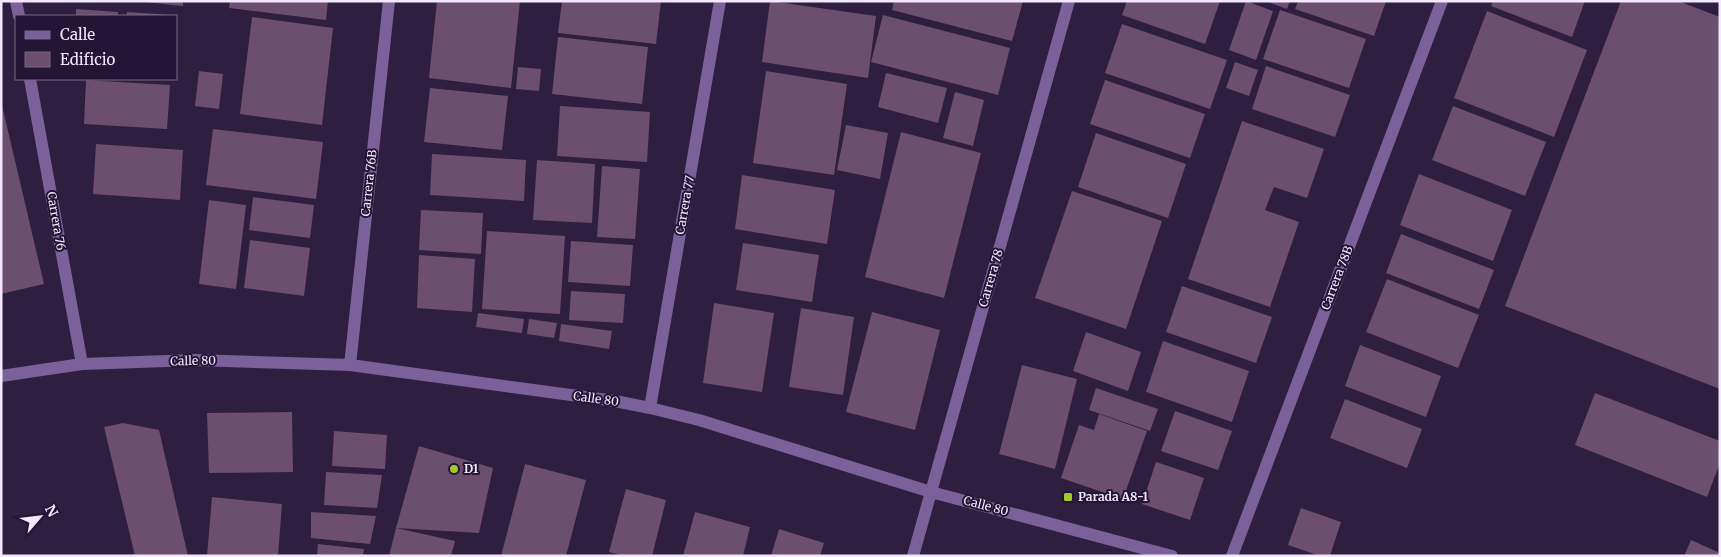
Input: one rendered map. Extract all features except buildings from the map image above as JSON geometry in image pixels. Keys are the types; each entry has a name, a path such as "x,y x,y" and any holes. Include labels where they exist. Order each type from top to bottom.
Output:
{"street":[{"path":"16,1 19,15"},
{"name":"Carrera 76B","path":"350,365 389,1"},
{"name":"Carrera 77","path":"650,408 720,1"},
{"name":"Carrera 78","path":"913,556 1069,1"},
{"name":"Carrera 78B","path":"1232,556 1442,1"},
{"name":"Carrera 76","path":"30,80 82,364"},
{"name":"Calle 80","path":"1,376 82,364 195,360 350,365 615,401 699,420 931,492 1172,556"}],"place":[{"name":"D1","path":"454,469"},
{"name":"Parada A8-1","path":"1068,497"}]}
